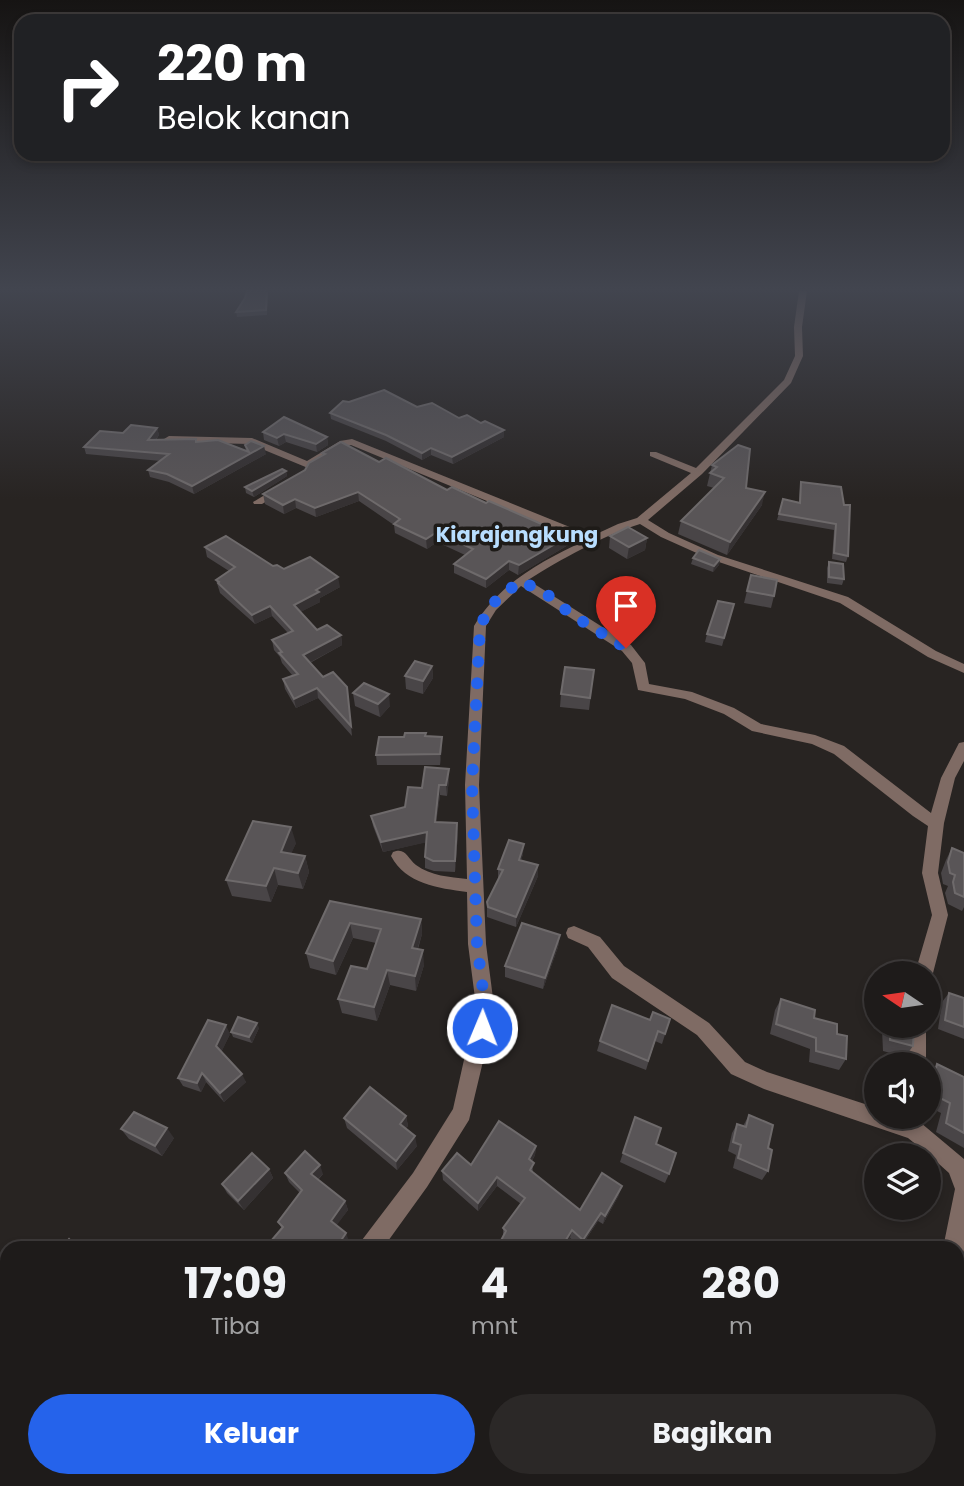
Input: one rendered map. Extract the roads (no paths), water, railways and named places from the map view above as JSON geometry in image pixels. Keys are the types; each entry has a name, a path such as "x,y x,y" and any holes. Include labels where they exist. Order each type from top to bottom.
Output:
{"street":[{"path":"375,1241 420,1180 462,1113 475,1066 485,1006 477,944 472,785 480,626 491,605 520,581 622,526 641,520 698,472 788,381 797,360"},
{"path":"169,439 252,441 308,465"},
{"path":"301,475 308,465 345,442 352,442 594,541"},
{"path":"653,454 698,472"},
{"path":"258,502 290,482"},
{"path":"641,520 665,535 714,556 844,600 932,654 964,669"},
{"path":"520,581 544,592 572,615 626,648 636,657 641,668 643,687 687,695 729,711 757,728 815,740 839,750 918,813 936,823"},
{"path":"927,961 940,915 930,873 936,823 948,778 964,747"},
{"path":"399,856 407,867 419,875 476,887"},
{"path":"574,933 594,942 618,972 703,1029 738,1068 764,1080 864,1109"},
{"path":"920,1129 957,1166 964,1186"},
{"path":"955,1241 964,1193"}],"district":[{"name":"Kiarajangkung","path":"517,534"}]}
